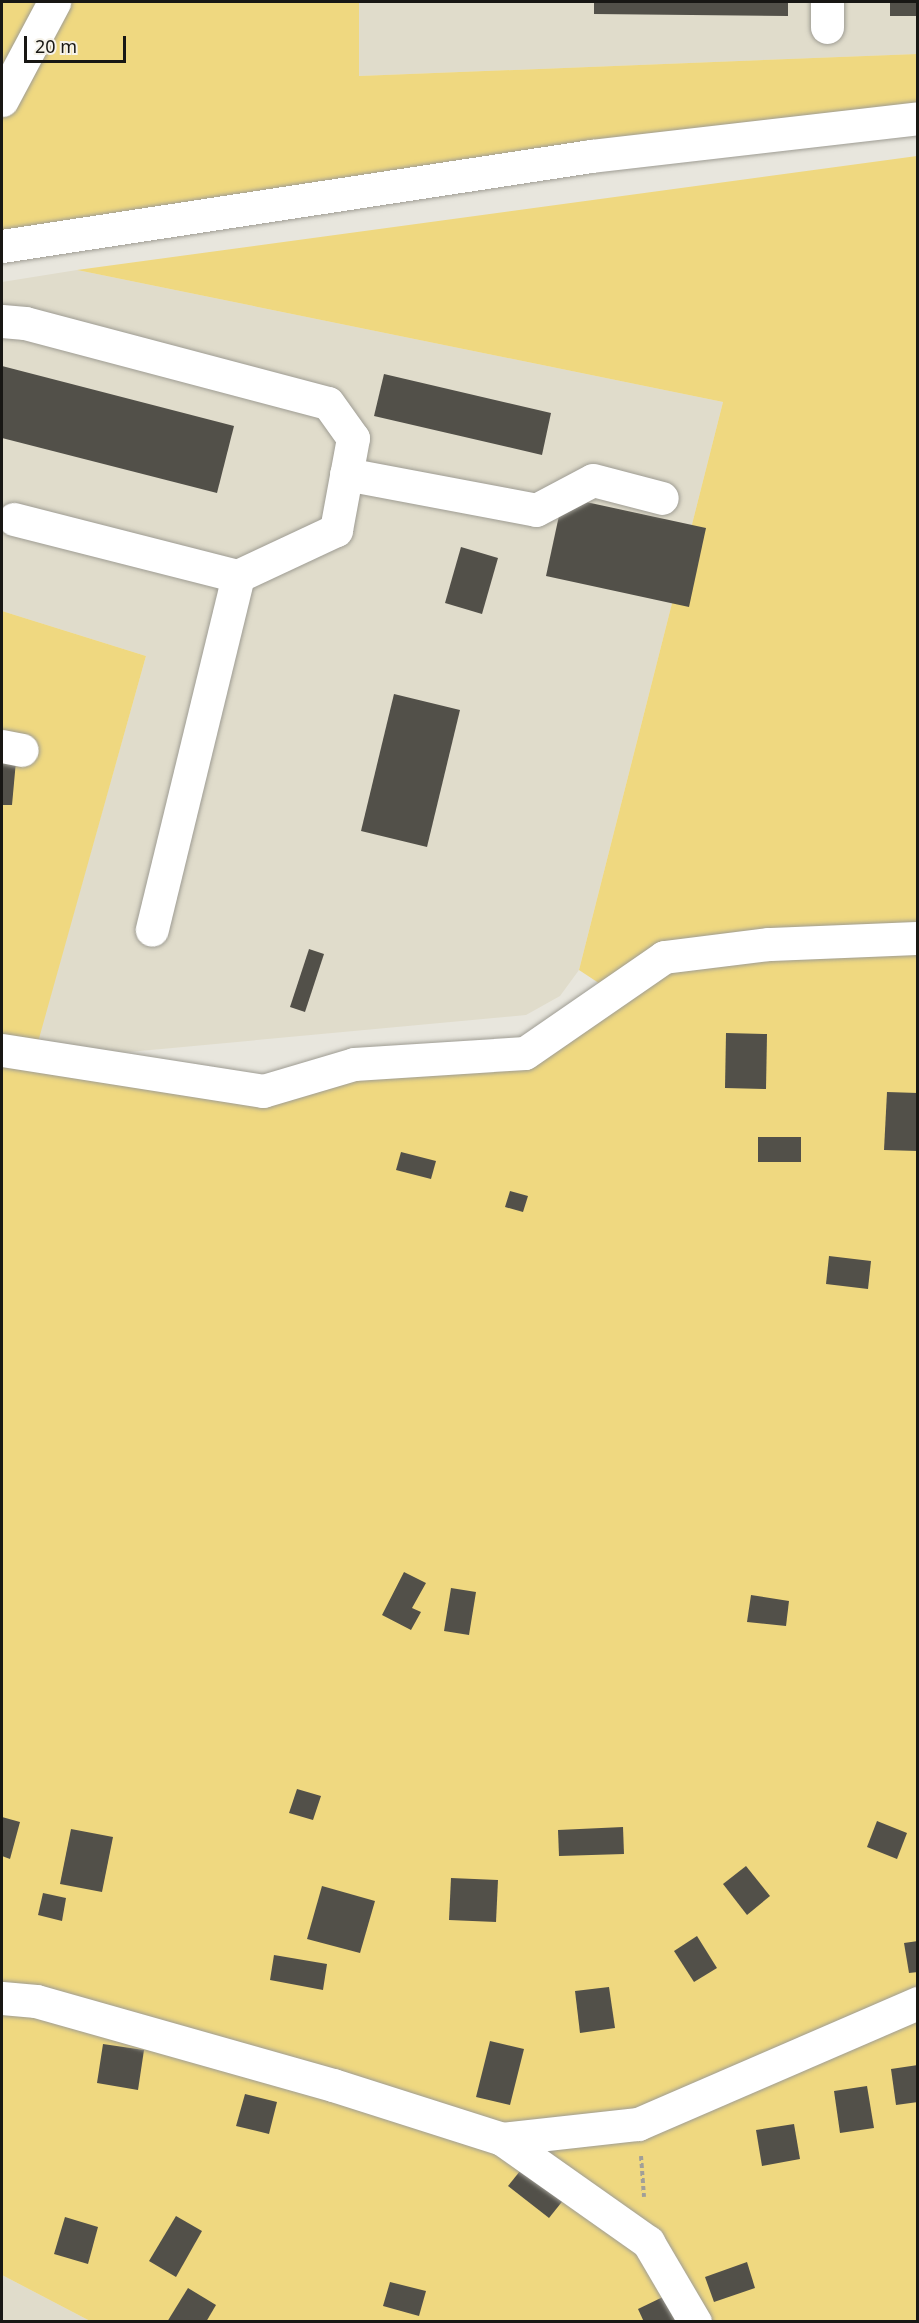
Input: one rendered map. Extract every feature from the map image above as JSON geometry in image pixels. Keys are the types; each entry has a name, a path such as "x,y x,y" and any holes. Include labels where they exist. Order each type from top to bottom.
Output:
{"street":[{"path":"2,100 54,2"},
{"path":"2,246 591,156 918,118"},
{"path":"2,321 25,323 328,403 353,438 336,530 238,576 14,519"},
{"path":"346,474 536,510 593,480 662,498"},
{"path":"152,930 238,576"},
{"path":"2,1050 263,1091 354,1064 525,1053 664,957 769,944 918,938"},
{"path":"2,1998 36,2001 275,2069 502,2139 648,2242 695,2322"},
{"path":"502,2139 638,2124 918,2003"}],"path":[{"path":"638,2124 648,2242"}],"shaded area":[{"path":"2,2 359,2 359,76 917,54 917,118 2,243"},
{"path":"359,2 917,2 917,54 359,76"},
{"path":"917,156 917,2321 90,2321 2,2275 2,611 146,656 33,1060 218,1083 423,1075 623,999 579,970 723,402 77,270"},
{"path":"77,270 723,402 579,970 560,996 526,1015 32,1061 146,656 2,611 2,282"},
{"path":"2,2275 90,2321 2,2321"}],"building":[{"path":"594,2 788,2 788,16 594,14"},
{"path":"890,2 918,2 918,16 890,16"},
{"path":"2,366 234,426 217,493 2,438"},
{"path":"384,374 551,413 542,455 374,416"},
{"path":"563,497 706,528 689,607 546,576"},
{"path":"461,547 498,558 482,614 445,603"},
{"path":"394,694 460,710 427,847 361,831"},
{"path":"2,760 16,761 12,805 2,805"},
{"path":"309,949 324,954 305,1012 290,1007"},
{"path":"726,1033 767,1034 766,1089 725,1088"},
{"path":"887,1092 918,1093 918,1151 884,1150"},
{"path":"758,1137 801,1137 801,1162 758,1162"},
{"path":"401,1152 436,1161 431,1179 396,1170"},
{"path":"510,1191 528,1196 523,1212 505,1207"},
{"path":"829,1256 871,1261 868,1289 826,1284"},
{"path":"404,1572 426,1583 412,1608 421,1612 411,1630 382,1615"},
{"path":"451,1588 476,1592 469,1635 444,1631"},
{"path":"751,1595 789,1601 786,1626 747,1622"},
{"path":"297,1789 321,1796 313,1820 289,1813"},
{"path":"2,1817 20,1822 10,1859 2,1856"},
{"path":"877,1821 907,1833 897,1859 867,1847"},
{"path":"623,1827 624,1854 559,1856 558,1830"},
{"path":"71,1829 113,1837 102,1892 60,1884"},
{"path":"746,1866 770,1896 747,1915 723,1884"},
{"path":"451,1878 498,1880 496,1922 449,1920"},
{"path":"322,1886 375,1901 360,1953 307,1939"},
{"path":"43,1893 66,1898 62,1921 38,1915"},
{"path":"697,1936 717,1968 694,1982 674,1951"},
{"path":"918,1941 918,1972 909,1973 904,1943"},
{"path":"274,1955 327,1964 323,1990 270,1980"},
{"path":"609,1987 615,2028 580,2033 575,1991"},
{"path":"490,2041 524,2049 510,2105 476,2097"},
{"path":"103,2044 144,2050 138,2090 97,2083"},
{"path":"918,2065 918,2102 896,2105 891,2069"},
{"path":"867,2086 874,2128 840,2133 834,2091"},
{"path":"245,2094 277,2102 269,2134 236,2126"},
{"path":"794,2124 800,2159 762,2166 756,2130"},
{"path":"524,2166 565,2198 549,2218 508,2186"},
{"path":"176,2216 202,2231 176,2277 149,2261"},
{"path":"65,2217 98,2227 88,2264 54,2254"},
{"path":"747,2262 755,2288 714,2302 705,2277"},
{"path":"390,2282 426,2291 419,2316 383,2306"},
{"path":"188,2288 216,2305 206,2322 167,2322"},
{"path":"667,2295 680,2322 644,2322 638,2309"}]}
